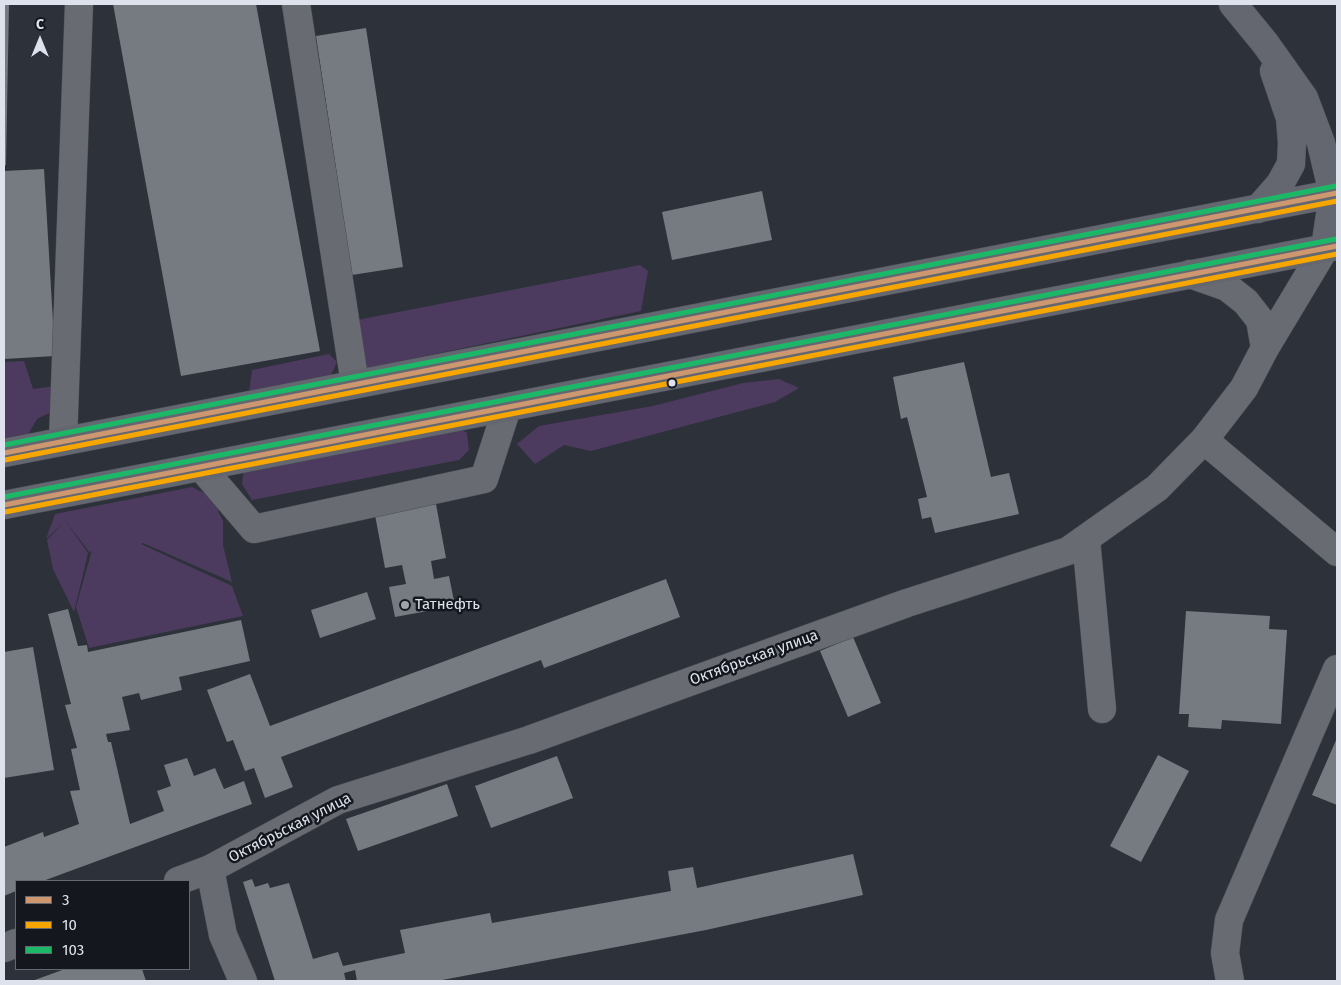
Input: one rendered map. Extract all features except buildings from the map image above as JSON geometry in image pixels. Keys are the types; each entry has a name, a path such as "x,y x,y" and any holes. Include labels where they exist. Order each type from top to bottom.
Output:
{"main road":[{"path":"1233,4 1266,43 1304,98 1337,129"},
{"path":"1258,209 1280,184 1287,171 1290,164 1292,143 1290,118 1266,43"},
{"path":"4,505 1331,247 1335,194 1321,143 1304,98"},
{"path":"4,453 1335,194"}],"street":[{"path":"63,441 79,4"},
{"path":"296,4 355,384"},
{"name":"Октябрьская улица","path":"181,880 210,869 338,800 529,740 906,603 1068,552 1158,488 1204,440 1244,388 1266,348 1331,247"},
{"path":"1190,274 1226,287 1246,302 1260,320 1266,348"},
{"path":"201,467 254,529 484,479 507,408"},
{"path":"1204,440 1337,552"},
{"path":"1086,539 1102,710"},
{"path":"1230,981 1225,953 1229,920 1337,669"},
{"path":"210,869 223,935 243,981"}],"shaded area":[{"path":"640,265 648,271 641,311 363,369 352,321"},
{"path":"329,354 337,362 329,379 249,392 252,370"},
{"path":"24,361 33,389 55,386 59,408 37,419 26,438 4,441 4,362"},
{"path":"779,379 799,388 775,402 591,451 564,445 535,464 517,444 539,426 653,406 743,383"},
{"path":"456,426 467,433 469,450 459,460 252,500 242,484 244,468"},
{"path":"192,487 206,494 220,509 218,511 223,521 223,545 232,582 143,543 141,544 232,586 243,616 89,648 76,607 92,550 90,553 65,520 88,553 74,612 53,569 47,540 63,523 46,539 55,514"}],"transit line":[{"name":"103","path":"4,445 1336,186"},
{"name":"3","path":"4,453 1337,193"},
{"name":"10","path":"5,460 1337,201"},
{"name":"103","path":"4,497 1336,239"},
{"name":"3","path":"4,505 1337,246"},
{"name":"10","path":"5,512 1337,254"}],"place":[{"name":"Татнефть","path":"405,605"}]}
